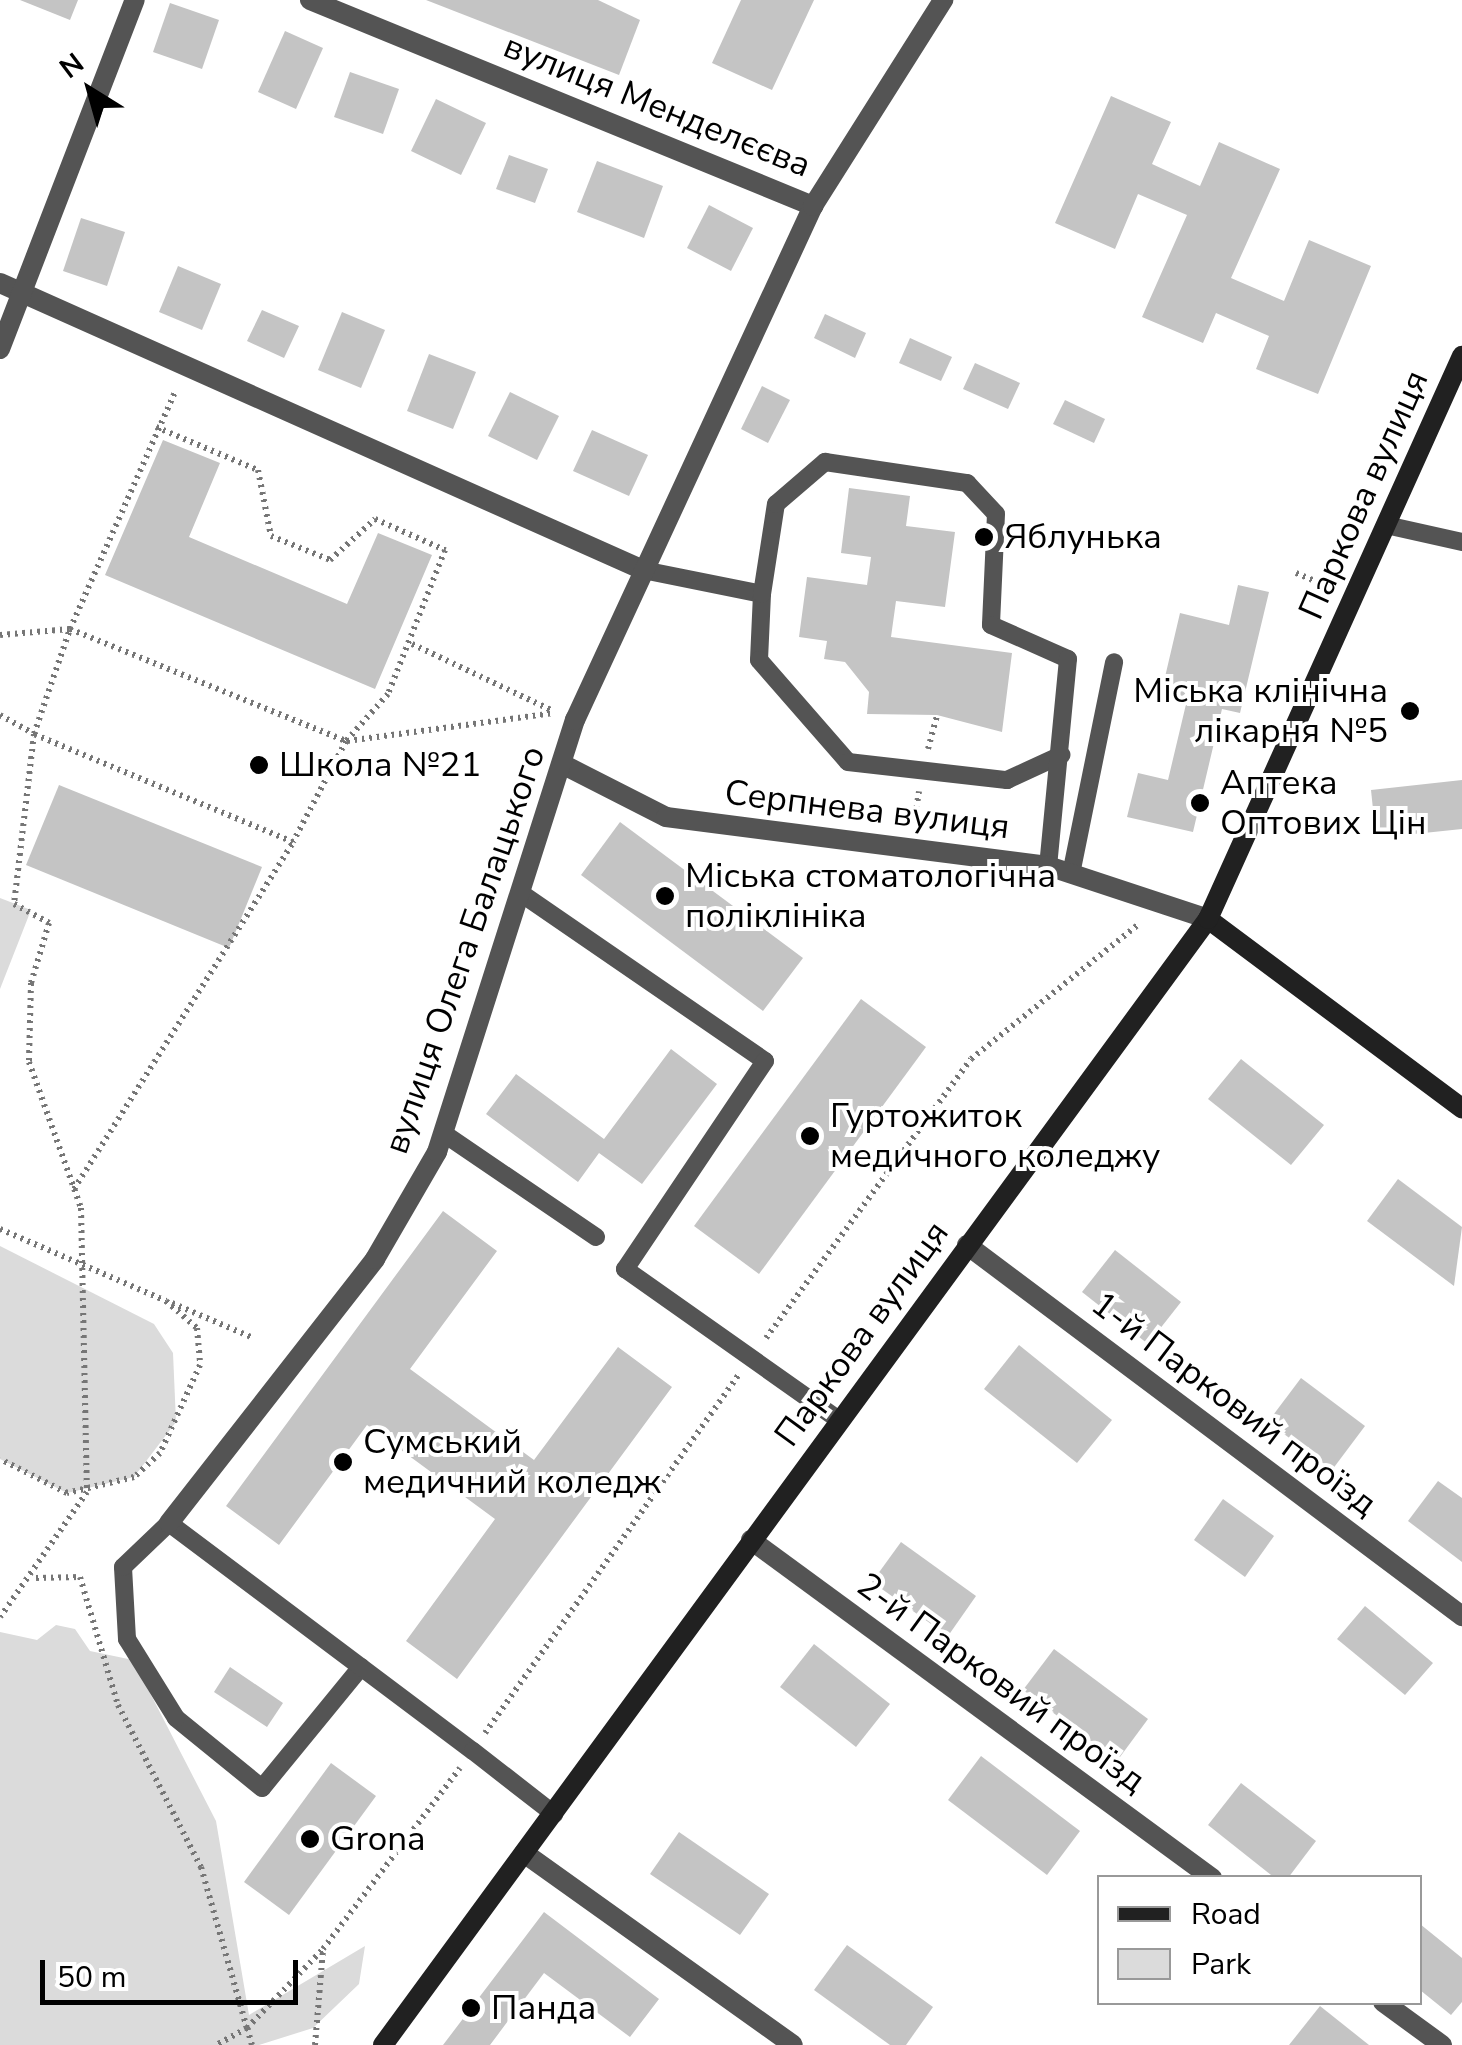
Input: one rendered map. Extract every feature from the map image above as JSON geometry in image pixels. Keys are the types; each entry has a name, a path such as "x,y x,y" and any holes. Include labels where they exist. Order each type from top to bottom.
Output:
{"street":[{"path":"0,349 135,0"},
{"name":"вулиця Менделєєва","path":"310,0 814,206"},
{"name":"вулиця Олега Балацького","path":"170,1523 375,1258 443,1133 564,765 566,716 644,570 814,206 943,0"},
{"path":"0,283 644,570"},
{"name":"Паркова вулиця","path":"384,2045 1208,918 1462,356"},
{"name":"Серпнева вулиця","path":"564,765 666,816 1048,866 1169,903 1208,918 1462,1108"},
{"name":"1-й Парковий проїзд","path":"967,1245 1462,1616"},
{"name":"2-й Парковий проїзд","path":"752,1540 1208,1875"},
{"path":"524,1853 794,2045"},
{"path":"1388,2005 1442,2045"}],"lane":[{"path":"1048,866 1060,756 1068,659 991,625 996,514 967,484 825,462 776,504 762,594 759,660 848,762 1008,780 1060,756"},
{"path":"1386,526 1462,542"},
{"path":"644,570 762,594"},
{"path":"1071,874 1114,662"},
{"path":"524,896 765,1061 625,1269 839,1420"},
{"path":"443,1133 596,1237"},
{"path":"361,1667 262,1788 176,1718 126,1639 124,1567 170,1523 473,1751 554,1814"}],"path":[{"path":"0,1617 34,1578 87,1492 81,1264 74,1190 29,1062 31,982 50,923 14,904 34,734 70,630 156,426 188,366"},
{"path":"74,1190 293,842 346,741 388,694 412,644 445,550 376,519 330,560 271,536 258,470 156,426"},
{"path":"1296,572 1354,597"},
{"path":"0,635 70,630 346,741 566,716"},
{"path":"412,644 566,716"},
{"path":"0,715 34,734 293,842"},
{"path":"216,2045 247,2028 324,1949 473,1751 751,1358 971,1060 1069,972 1169,903"},
{"path":"0,1228 251,1337"},
{"path":"0,1459 67,1493 87,1492 134,1477 160,1453 200,1366 197,1328 166,1301"},
{"path":"34,1578 80,1577 118,1705 201,1868 252,2045"},
{"path":"315,2045 324,1949"}],"green space":[{"path":"0,898 31,910 0,989"},
{"path":"0,1246 154,1324 173,1353 176,1422 134,1477 67,1493 0,1459"},
{"path":"56,1625 75,1629 90,1651 133,1660 216,1821 249,2015 365,1946 359,1984 313,2028 259,2045 0,2045 0,1632 37,1640"}],"building":[{"path":"20,0 78,0 70,20"},
{"path":"426,0 598,0 640,20 619,75"},
{"path":"741,0 814,0 772,90 712,63"},
{"path":"170,3 219,20 202,69 153,52"},
{"path":"285,31 323,48 296,109 258,92"},
{"path":"350,72 399,89 383,134 334,117"},
{"path":"1111,96 1171,122 1152,164 1200,186 1219,142 1280,169 1231,278 1284,301 1309,240 1371,266 1318,394 1256,369 1269,336 1216,313 1203,343 1142,317 1187,215 1138,194 1115,249 1055,223"},
{"path":"436,99 486,123 461,175 411,151"},
{"path":"509,155 548,169 535,203 496,189"},
{"path":"597,161 663,186 644,238 577,212"},
{"path":"709,205 753,228 731,271 687,248"},
{"path":"81,218 125,232 107,286 63,271"},
{"path":"178,266 221,284 202,330 159,312"},
{"path":"262,310 299,326 284,358 247,341"},
{"path":"342,312 385,330 361,388 318,370"},
{"path":"825,314 866,333 855,358 814,338"},
{"path":"910,338 952,357 941,381 899,363"},
{"path":"429,354 476,372 453,429 407,411"},
{"path":"975,363 1020,383 1008,409 963,389"},
{"path":"762,386 790,400 768,443 741,429"},
{"path":"510,392 559,416 537,460 488,436"},
{"path":"1065,400 1105,419 1094,443 1053,424"},
{"path":"592,430 648,455 629,496 573,471"},
{"path":"163,440 220,463 189,537 347,604 378,533 432,555 375,689 105,575"},
{"path":"849,488 910,496 906,526 955,532 945,607 896,601 891,637 1012,653 1002,732 937,715 867,714 869,692 845,662 824,659 827,641 799,637 807,577 867,585 871,557 841,553"},
{"path":"1238,585 1269,592 1240,713 1222,709 1193,832 1127,817 1138,773 1168,780 1187,700 1161,694 1180,613 1229,625"},
{"path":"1462,780 1462,829 1376,838 1371,790"},
{"path":"59,785 262,867 229,948 26,865"},
{"name":"Міська стоматологічна поліклініка","path":"620,822 803,958 763,1011 581,875"},
{"name":"Гуртожиток медичного коледжу","path":"861,999 926,1047 759,1274 694,1226"},
{"path":"671,1049 717,1084 642,1184 599,1153 578,1182 486,1114 516,1074 604,1139"},
{"path":"1241,1059 1324,1125 1291,1165 1208,1099"},
{"path":"1398,1179 1462,1227 1454,1286 1367,1221"},
{"path":"443,1211 497,1251 410,1369 534,1460 618,1347 672,1387 457,1679 406,1641 495,1519 367,1425 279,1545 226,1506"},
{"path":"1115,1250 1181,1302 1148,1344 1082,1292"},
{"path":"1019,1345 1112,1420 1077,1463 984,1389"},
{"path":"1301,1378 1365,1426 1332,1470 1268,1422"},
{"path":"1438,1481 1462,1498 1462,1562 1408,1521"},
{"path":"1223,1499 1274,1536 1245,1577 1194,1540"},
{"path":"901,1542 976,1596 948,1636 872,1582"},
{"path":"1365,1606 1433,1663 1405,1695 1337,1639"},
{"path":"814,1644 890,1704 856,1747 780,1687"},
{"path":"1054,1649 1148,1719 1117,1761 1023,1690"},
{"path":"230,1667 283,1703 267,1727 214,1692"},
{"path":"981,1756 1080,1831 1047,1875 948,1800"},
{"name":"Grona","path":"331,1763 376,1796 289,1915 244,1882"},
{"path":"1241,1783 1316,1841 1290,1875 1271,1875 1208,1825"},
{"path":"679,1832 769,1894 740,1935 650,1874"},
{"path":"544,1912 659,1999 630,2037 544,1973 490,2045 443,2045"},
{"path":"1422,1926 1462,1958 1462,2002 1451,2015 1422,1992"},
{"path":"847,1945 933,2007 906,2045 890,2045 814,1990"},
{"path":"1320,2006 1369,2045 1289,2045"}],"place":[{"name":"Яблунька","path":"984,537"},
{"name":"Міська клінічна лікарня №5","path":"1410,711"},
{"name":"Школа №21","path":"259,765"},
{"name":"Аптека Оптових Цін","path":"1200,803"},
{"name":"Міська стоматологічна поліклініка","path":"665,896"},
{"name":"Гуртожиток медичного коледжу","path":"810,1136"},
{"name":"Сумський медичний коледж","path":"343,1462"},
{"name":"Grona","path":"310,1839"},
{"name":"Панда","path":"471,2008"}]}
